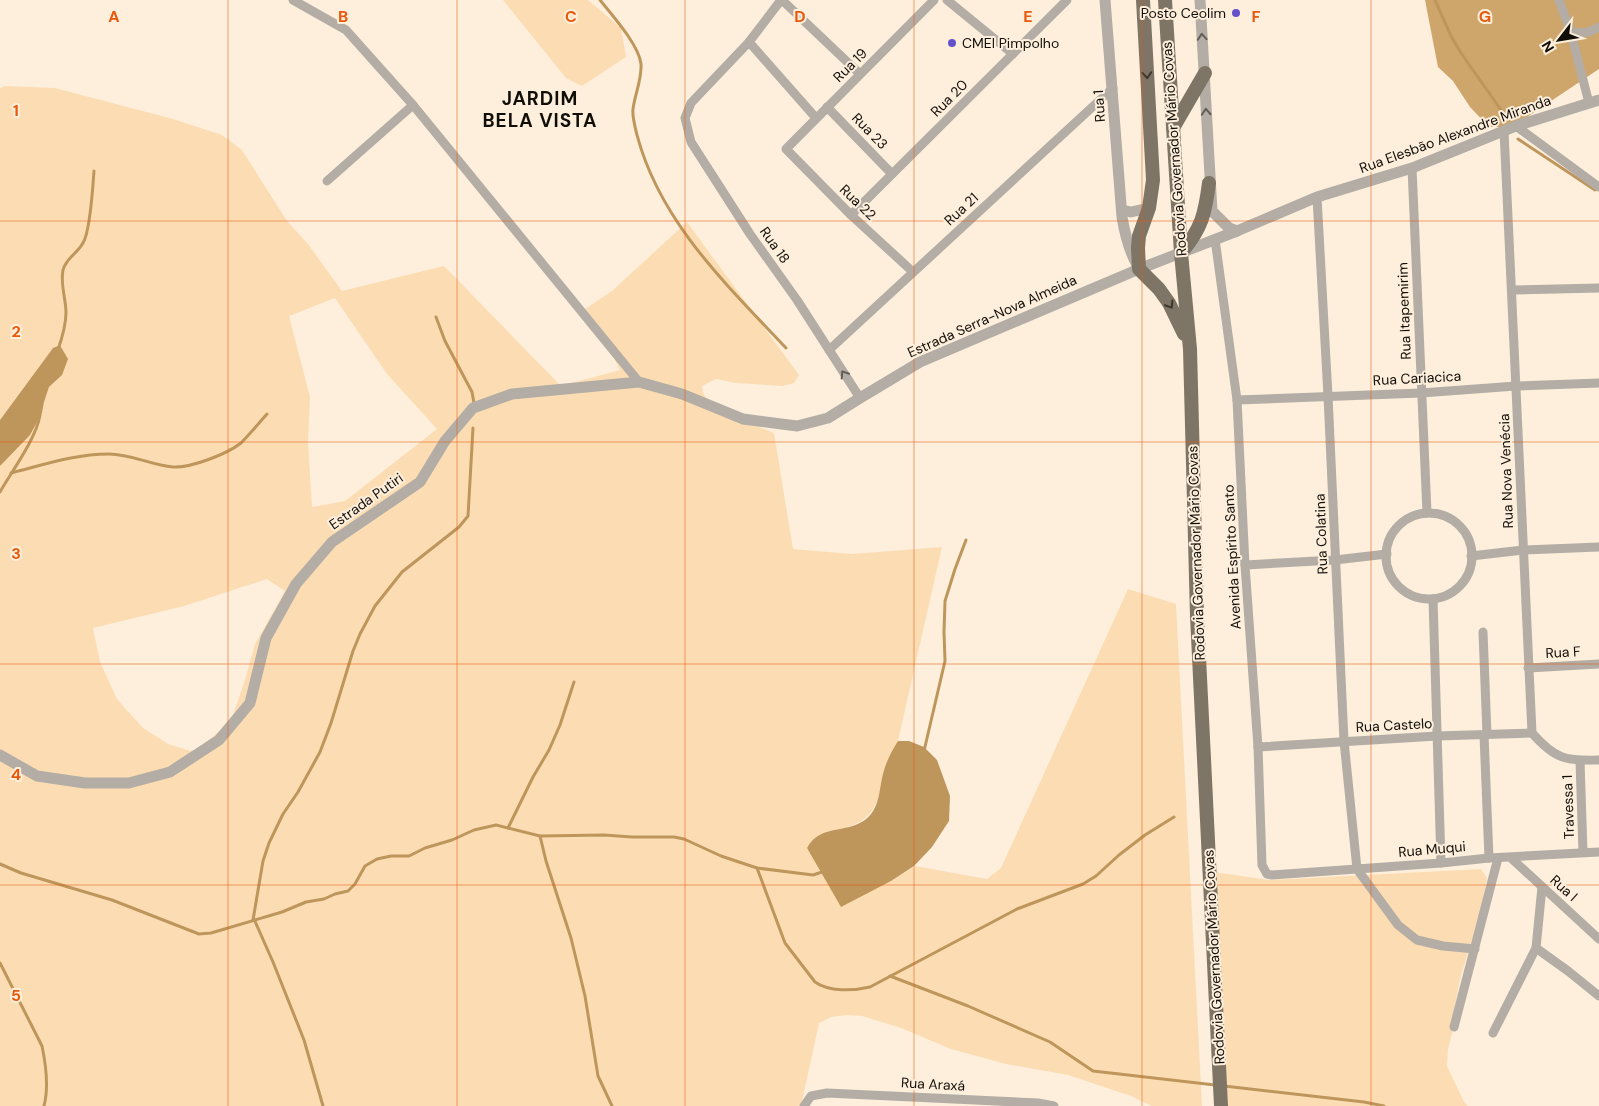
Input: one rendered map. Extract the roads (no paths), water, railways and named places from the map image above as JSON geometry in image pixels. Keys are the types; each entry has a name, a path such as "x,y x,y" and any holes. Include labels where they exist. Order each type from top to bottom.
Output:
{"main road":[{"path":"1143,0 1153,180 1149,208 1139,236 1139,268 1159,289 1168,303 1190,349"},
{"name":"Rodovia Governador Mário Covas","path":"1165,0 1181,253 1190,349 1197,616 1222,1106"},
{"path":"1173,128 1205,73"},
{"path":"1181,253 1191,241 1205,214 1210,183"}],"street":[{"path":"293,0 346,30 414,105 639,382"},
{"path":"816,118 749,42 782,0 860,74"},
{"name":"Rua 19","path":"786,149 934,0"},
{"path":"947,0 1013,54"},
{"name":"Rua 20","path":"851,215 1067,0"},
{"path":"1200,0 1215,239"},
{"path":"1559,0 1594,102"},
{"name":"Rua 1","path":"1103,1 1113,88 1124,232 1133,258 1139,268"},
{"path":"1571,33 1589,32 1599,27"},
{"name":"Rua 18","path":"749,42 691,103 685,118 691,142 860,398"},
{"name":"Rua 21","path":"829,350 1113,88"},
{"name":"Rua Elesbão Alexandre Miranda","path":"1139,268 1237,231 1317,197 1412,168 1516,126 1594,102"},
{"path":"328,180 414,105"},
{"name":"Rua 23","path":"827,107 892,174"},
{"path":"1516,126 1599,187"},
{"name":"Rua Nova Venécia","path":"1504,131 1532,734"},
{"name":"Rua 22","path":"786,149 851,215 913,272"},
{"name":"Rua Itapemirim","path":"1412,168 1427,513"},
{"name":"Rua Colatina","path":"1317,197 1344,741 1357,869"},
{"path":"1122,210 1131,212 1149,208"},
{"path":"1212,211 1229,228 1237,231"},
{"name":"Avenida Espírito Santo","path":"1215,239 1237,400 1245,565 1258,747 1262,865 1267,874"},
{"name":"Estrada Serra-Nova Almeida","path":"860,398 920,362 1139,268"},
{"path":"1512,290 1599,288"},
{"name":"Estrada Putiri","path":"0,755 37,776 85,783 129,783 170,772 219,740 250,704 266,638 296,584 332,542 420,482 445,441 473,408 512,394 639,382 682,394 742,419 796,426 828,418 860,398"},
{"name":"Rua Cariacica","path":"1237,400 1421,393 1516,386 1599,383"},
{"path":"1427,513 1439,514 1449,518 1461,528 1469,540 1471,556 1471,565 1459,588 1432,599 1418,598 1399,588 1387,562 1387,547 1396,529 1407,519 1427,513"},
{"path":"1471,556 1523,550 1599,547"},
{"path":"1245,565 1335,560 1387,554"},
{"path":"1432,599 1441,863"},
{"path":"1454,1027 1475,949 1493,858 1485,735 1482,632"},
{"name":"Rua F","path":"1528,668 1599,664"},
{"path":"1532,734 1550,752 1558,756 1580,761 1599,760"},
{"name":"Rua Castelo","path":"1258,747 1436,736 1532,734"},
{"name":"Travessa 1","path":"1580,761 1583,852"},
{"name":"Rua Muqui","path":"1267,874 1599,852"},
{"name":"Rua I","path":"1511,858 1599,939"},
{"path":"1357,869 1398,926 1417,940 1443,946 1475,949"},
{"path":"1493,1033 1536,948 1542,887"},
{"path":"1536,948 1599,996"},
{"name":"Rua Araxá","path":"804,1106 811,1096 836,1093 1038,1103 1054,1106"}],"waterway":[{"path":"600,0 624,30 639,56 641,70 633,118 648,167 662,196 678,224 698,250 786,348"},
{"path":"1435,0 1461,53 1508,120"},
{"path":"1518,139 1595,190"},
{"path":"58,350 66,318 62,281 63,270 67,262 81,247 88,229 94,171"},
{"path":"436,317 445,341 472,392 474,403"},
{"path":"11,473 59,460 96,454 117,454 157,464 181,467 227,452 241,443 267,414"},
{"path":"0,492 29,444 40,415"},
{"path":"253,920 263,861 269,843 283,814 298,792 320,752 360,634 375,606 402,572 459,527 468,516 473,428"},
{"path":"924,751 945,661 945,601 966,540"},
{"path":"508,828 533,777 549,750 560,725 574,682"},
{"path":"757,868 785,943 815,982 827,988 841,990 856,989 870,987 1017,909 1083,884 1096,876 1145,835 1174,817"},
{"path":"0,864 21,873 112,900 199,934 211,933 282,912 306,902 324,899 348,891 355,884 365,866 377,859 391,856 409,856 474,830 496,825 540,836 674,837 684,839 721,856 757,868 813,875 822,872"},
{"path":"540,836 546,861 571,938 585,996 598,1076 612,1106"},
{"path":"254,919 304,1040 323,1106"},
{"path":"0,963 42,1046 46,1076 44,1106"},
{"path":"890,976 968,1006 1050,1042 1093,1071 1215,1085"},
{"path":"1224,1086 1384,1106"}],"place":[{"name":"Posto Ceolim","path":"1236,13"},
{"name":"CMEI Pimpolho","path":"952,43"}],"district":[{"name":"JARDIM BELA VISTA","path":"540,109"}]}
